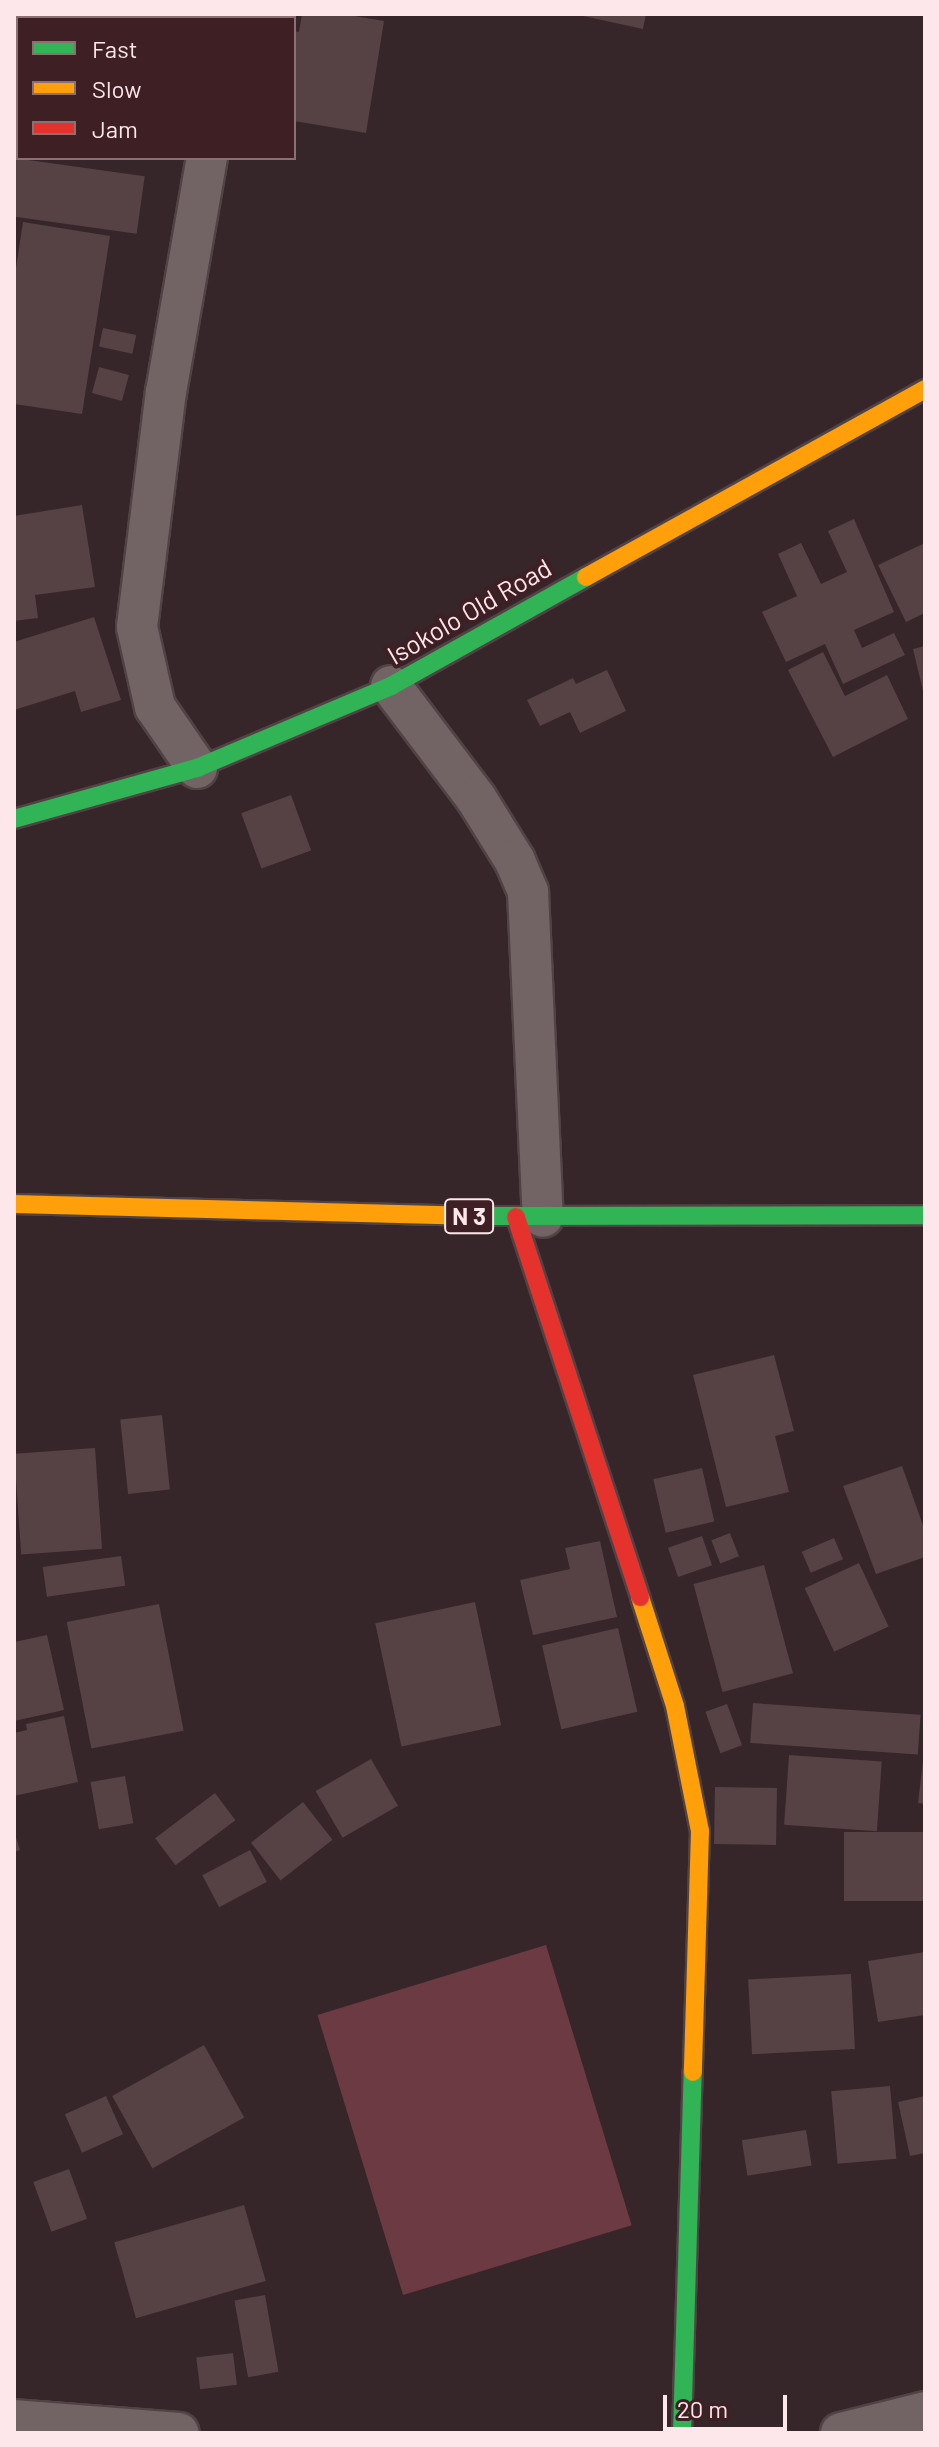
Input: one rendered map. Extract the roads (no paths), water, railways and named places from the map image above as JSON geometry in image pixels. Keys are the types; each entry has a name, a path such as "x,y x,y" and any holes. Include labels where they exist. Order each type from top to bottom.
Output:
{"main road":[{"name":"Isokolo Old Road","path":"14,819 197,768 391,686 925,389"},
{"name":"N 3","path":"14,1204 530,1217 925,1215"},
{"path":"530,1217 675,1706 700,1831 682,2433"}],"street":[{"path":"197,768 155,707 137,627 166,392 207,160"},
{"path":"391,686 476,798 515,861 528,892 530,1217"},
{"path":"841,2433 925,2412"},
{"path":"14,2420 178,2433"}]}
